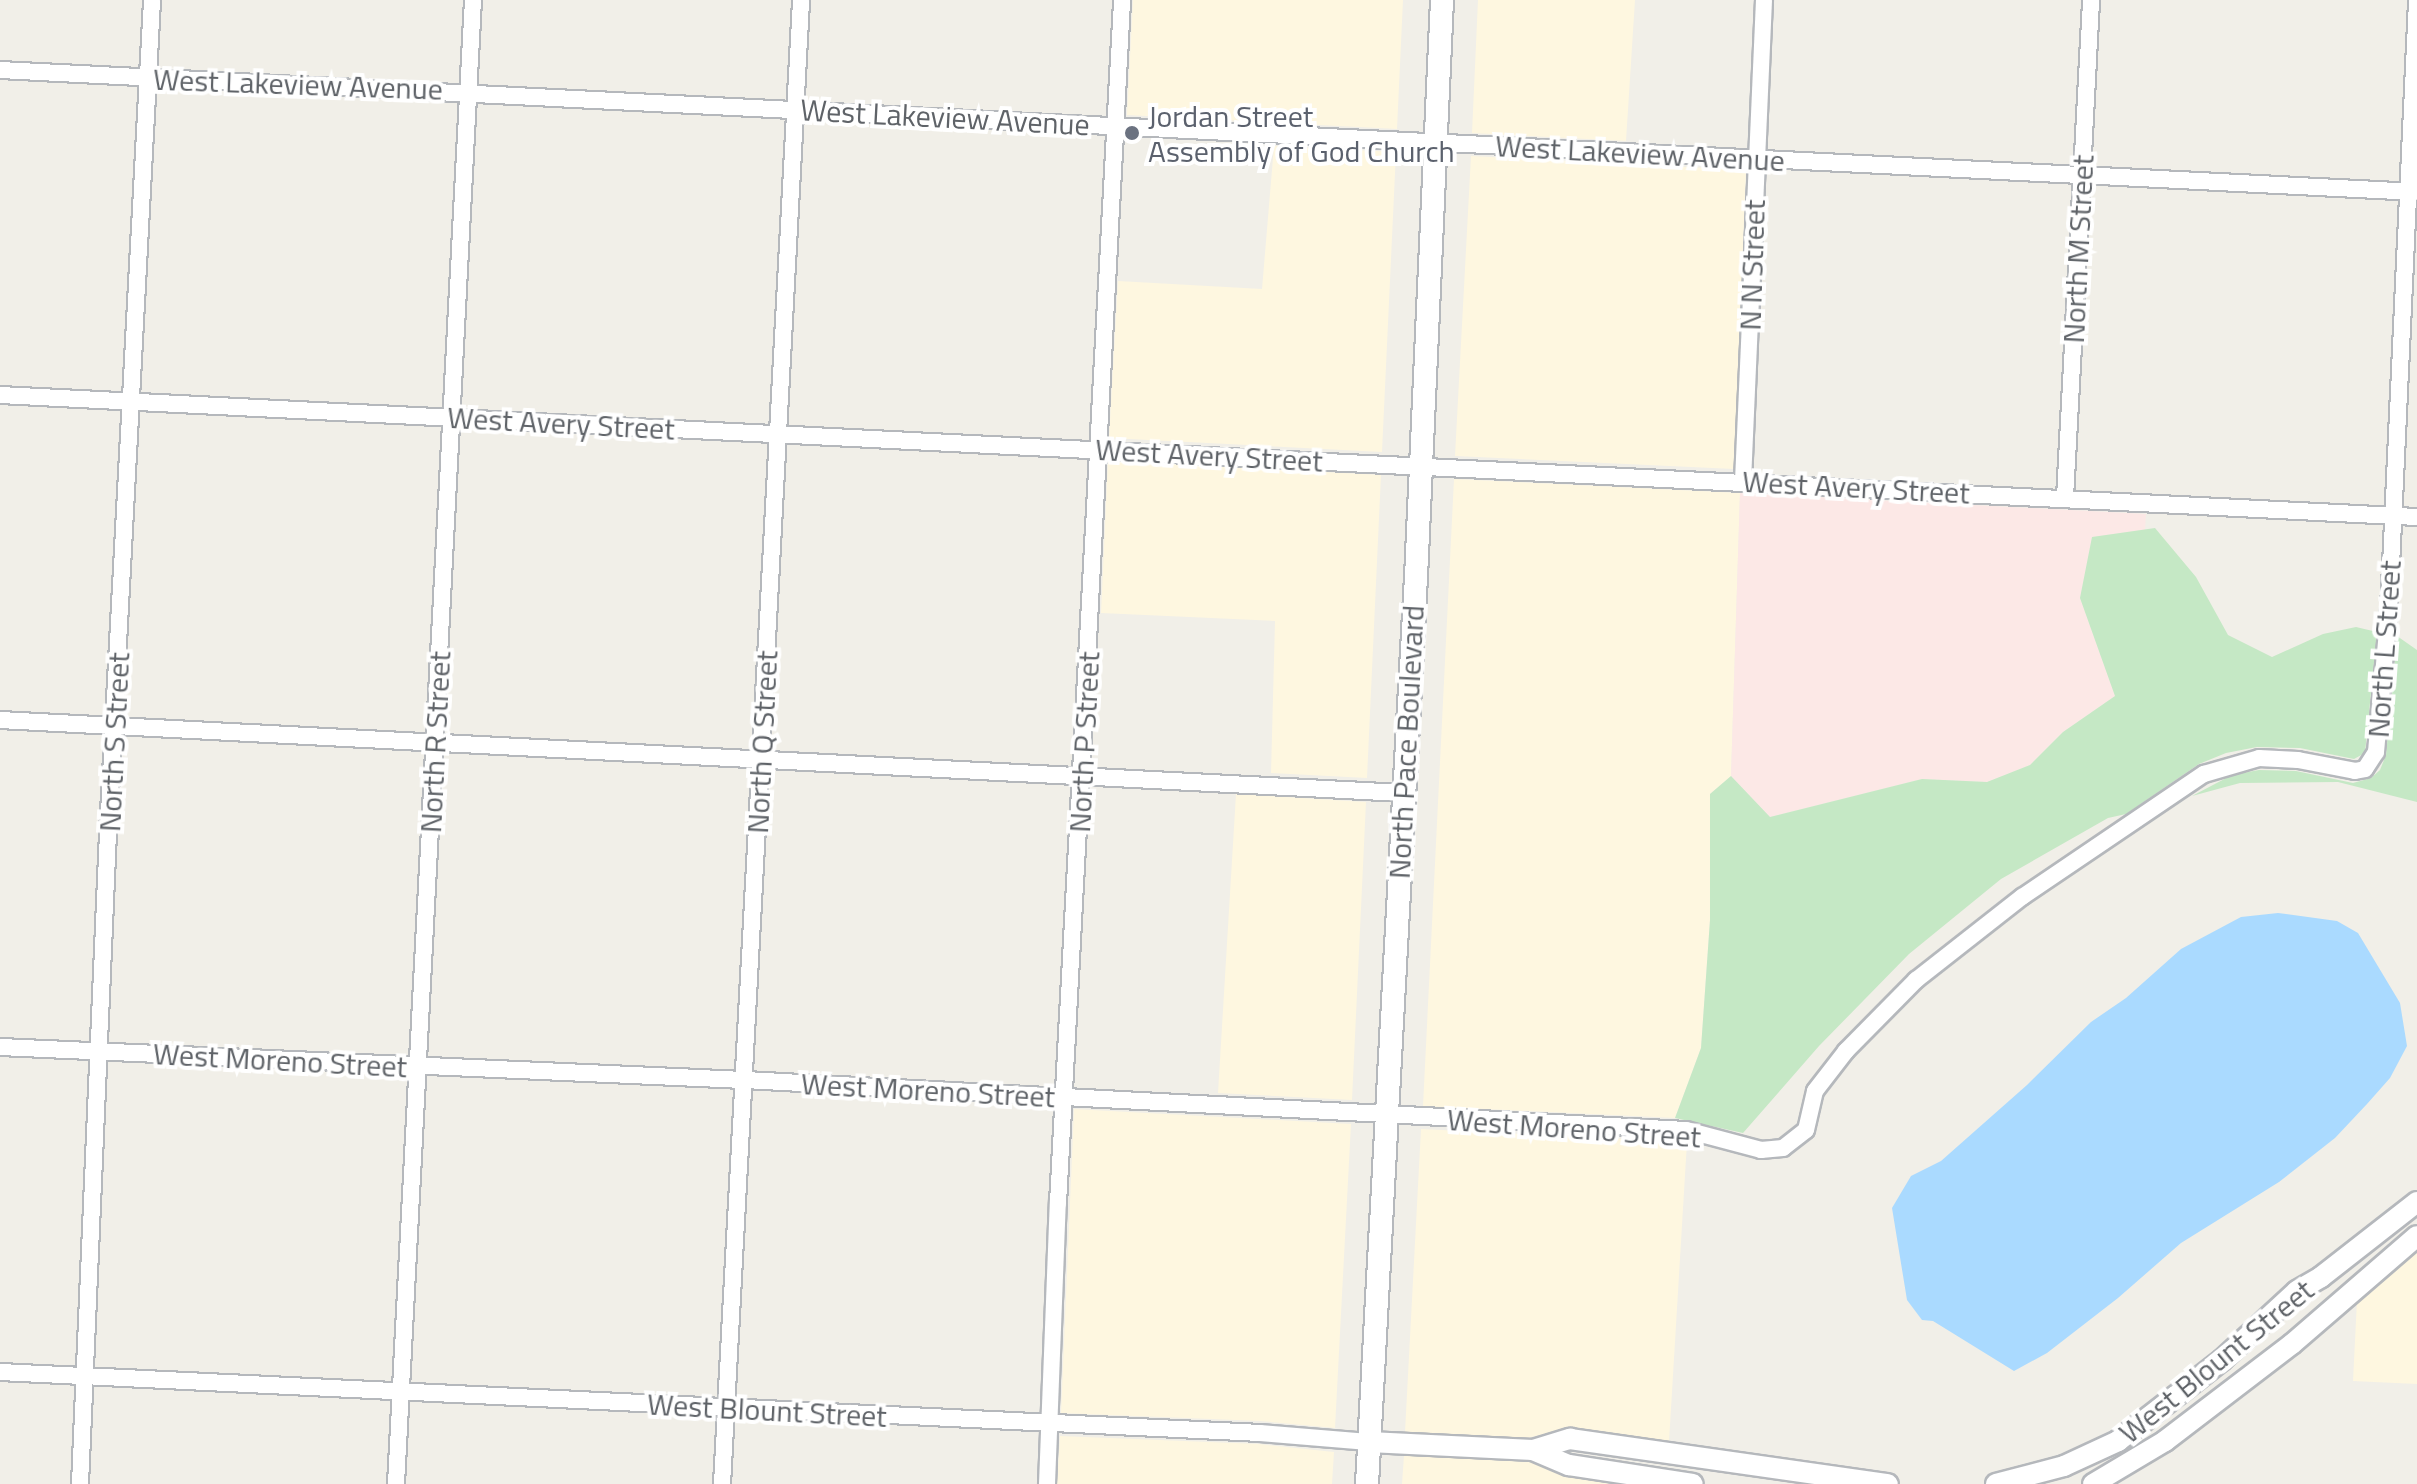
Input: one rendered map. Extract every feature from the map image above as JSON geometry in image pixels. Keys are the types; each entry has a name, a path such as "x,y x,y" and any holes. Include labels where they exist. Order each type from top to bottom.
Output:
{"main road":[{"name":"North Pace Boulevard","path":"1367,1484 1421,466 1442,0"}],"street":[{"name":"North S Street","path":"80,1484 82,1377 152,0"},
{"name":"North R Street","path":"396,1484 473,0"},
{"name":"North Q Street","path":"722,1484 801,0"},
{"name":"North P Street","path":"1047,1484 1064,1097 1122,0"},
{"name":"N N Street","path":"1743,481 1764,0"},
{"name":"North M Street","path":"2065,498 2091,0"},
{"name":"North L Street","path":"1815,1091 1846,1051 1916,980 2022,897 2204,774 2259,758 2298,760 2355,771 2365,769 2376,752 2412,192 2417,1"},
{"name":"West Lakeview Avenue","path":"0,70 469,91 2412,192"},
{"name":"West Avery Street","path":"0,395 2417,517"},
{"path":"0,720 1402,793"},
{"name":"West Moreno Street","path":"0,1047 745,1080 1686,1130 1767,1151 1783,1148 1806,1130 1815,1091"},
{"name":"West Blount Street","path":"1996,1484 2064,1466 2133,1431 2222,1360 2297,1291 2321,1277 2417,1202"},
{"name":"West Blount Street","path":"2093,1484 2146,1454 2292,1344 2417,1236"},
{"name":"West Blount Street","path":"0,1372 1260,1433 1533,1450 1570,1439 1831,1481 1888,1484"},
{"path":"2133,1431 2146,1454"},
{"name":"West Blount Street","path":"1533,1450 1569,1465 1693,1484"}],"shaded area":[{"path":"1133,0 1403,0 1397,129 1127,115"},
{"path":"1478,0 1635,0 1626,141 1472,133"},
{"path":"1274,146 1396,152 1382,452 1109,438 1118,281 1262,289"},
{"path":"1471,156 1746,170 1734,469 1455,456"},
{"path":"1108,461 1381,475 1367,778 1271,773 1275,621 1101,613"},
{"path":"1454,479 1740,493 1731,776 1710,794 1710,920 1701,1048 1675,1118 1423,1106"},
{"path":"1740,493 2146,514 2145,530 2092,537 2080,598 2115,696 2063,732 2030,765 1987,782 1922,779 1770,817 1731,776"},
{"path":"1236,794 1366,802 1352,1100 1218,1093"},
{"path":"1074,1109 1351,1124 1335,1428 1260,1421 1061,1413"},
{"path":"1421,1129 1687,1142 1669,1442 1572,1428 1527,1438 1405,1432"},
{"path":"2417,1250 2417,1384 2353,1381 2357,1300"},
{"path":"1060,1436 1259,1444 1334,1452 1332,1484 1057,1484"},
{"path":"1404,1455 1533,1462 1568,1477 1614,1484 1402,1484"}],"green space":[{"path":"2155,528 2196,577 2228,635 2272,657 2323,634 2356,627 2377,632 2365,753 2354,759 2300,748 2257,747 2226,753 2199,764 2126,814 2108,818 2001,879 1909,954 1819,1046 1743,1133 1675,1118 1701,1048 1710,920 1710,794 1731,776 1770,817 1922,779 1987,782 2030,765 2063,732 2115,696 2080,598 2092,537"},
{"path":"2397,636 2417,650 2417,802 2338,782 2240,783 2192,796 2232,775 2259,770 2296,771 2353,783 2371,778 2380,770 2386,755"}],"water":[{"path":"2278,913 2337,921 2358,933 2400,1003 2407,1046 2390,1078 2335,1138 2279,1182 2181,1243 2118,1298 2047,1353 2014,1371 1933,1321 1922,1320 1907,1300 1892,1208 1911,1176 1941,1161 2027,1085 2091,1022 2126,998 2181,949 2241,917"}],"place":[{"name":"Jordan Street Assembly of God Church","path":"1132,133"}]}
